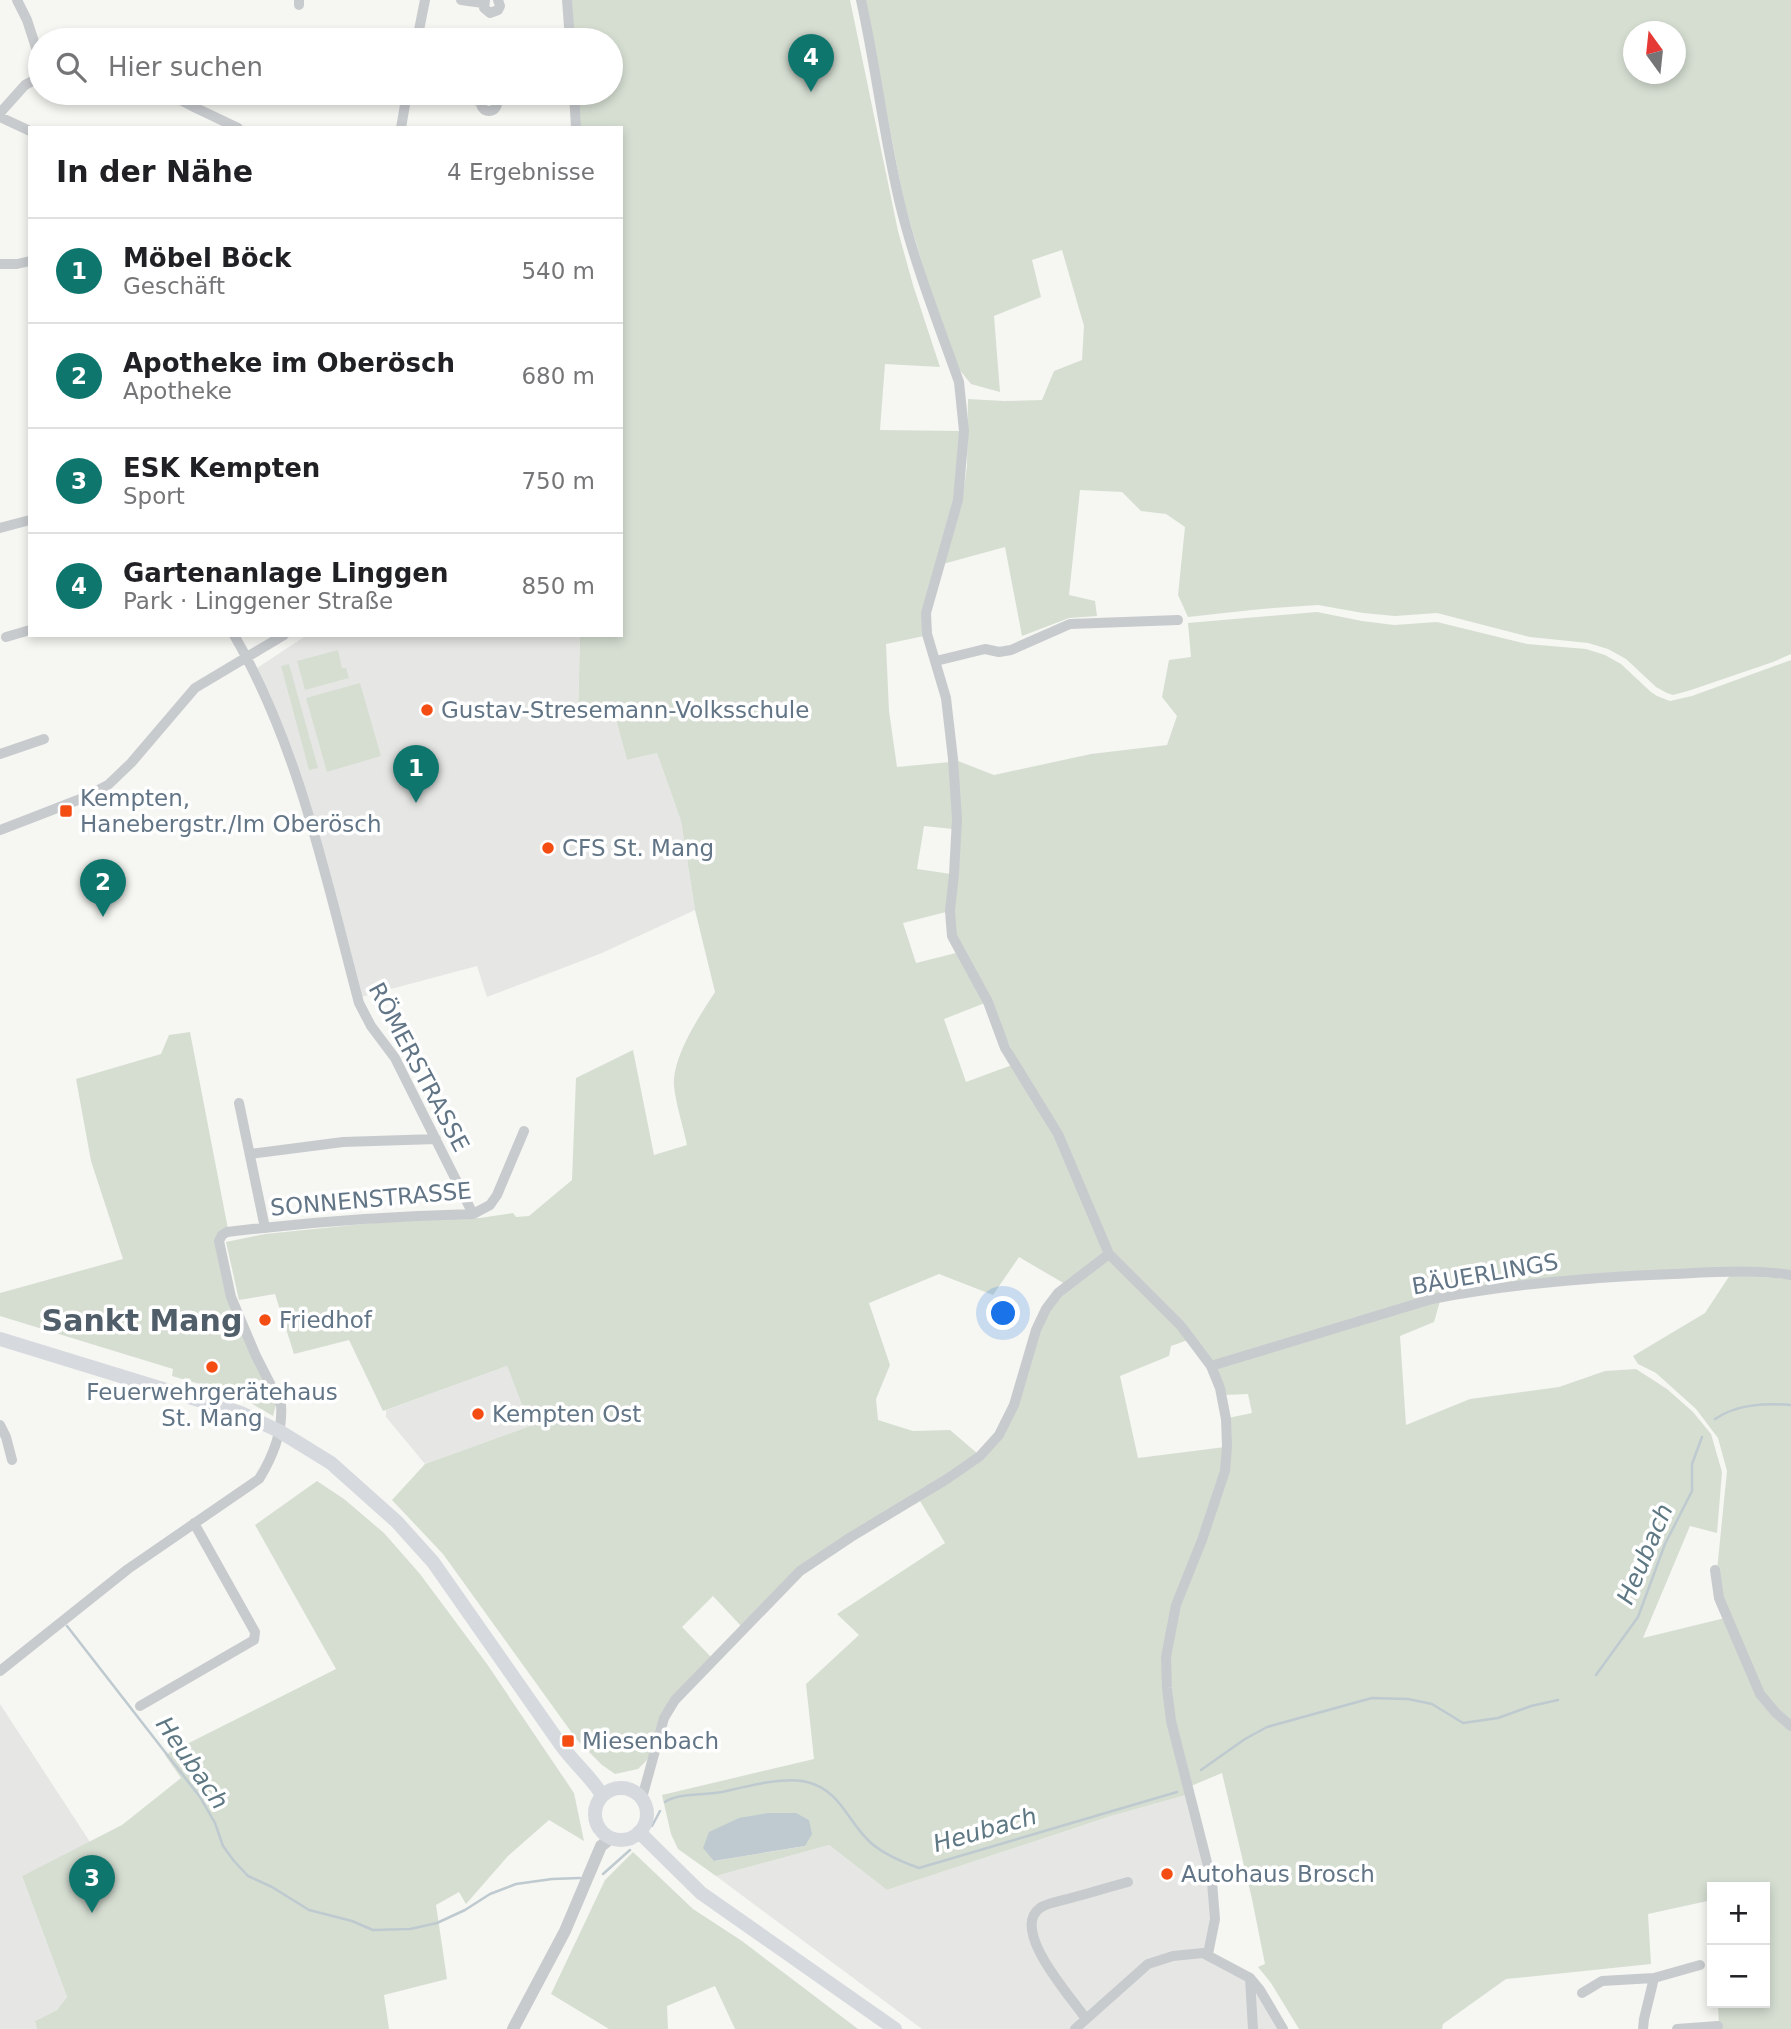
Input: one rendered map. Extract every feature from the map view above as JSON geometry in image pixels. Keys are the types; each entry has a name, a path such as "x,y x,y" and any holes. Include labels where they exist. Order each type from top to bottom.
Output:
{"main road":[{"path":"0,1339 247,1416 275,1429 333,1465 397,1522 433,1562 568,1754 602,1795"},
{"path":"617,1788 630,1790 642,1798 646,1809 645,1822 639,1832 626,1839 611,1838 601,1830 595,1818 597,1804 602,1795 617,1788"},
{"path":"639,1832 701,1893 895,2029"}],"street":[{"path":"17,0 30,28"},
{"path":"419,28 425,0"},
{"path":"461,0 484,2 486,11 494,13 500,6 498,0"},
{"path":"568,0 569,28"},
{"path":"861,0 902,213 922,282 959,382 961,396 964,431 958,500 926,613 927,634 946,698 957,819 949,923 952,936 988,1002 1005,1048 1058,1134 1109,1254 1181,1326 1211,1366 1220,1388 1226,1419 1225,1471 1202,1541 1176,1605 1166,1657 1171,1721 1213,1892 1215,1919 1208,1954"},
{"path":"28,83 0,115 28,130"},
{"path":"190,105 234,126"},
{"path":"401,126 405,105"},
{"path":"575,105 576,126"},
{"path":"0,264 28,261"},
{"path":"0,528 28,521"},
{"path":"936,661 985,649 999,652 1011,650 1070,624 1178,620"},
{"path":"6,637 28,631"},
{"name":"RÖMERSTRASSE","path":"235,637 270,707 305,806 359,1003 371,1026 395,1058 473,1214"},
{"path":"0,830 83,798 108,785 131,763 195,688 281,637"},
{"path":"0,754 44,739"},
{"path":"239,1103 265,1228"},
{"name":"SONNENSTRASSE","path":"275,1429 282,1414 280,1401 256,1356 230,1297 219,1241 222,1235 227,1232 392,1216 473,1214 490,1205 497,1195 524,1131"},
{"path":"250,1154 342,1143 436,1139"},
{"path":"642,1798 664,1718 675,1700 800,1572 980,1456 1001,1431 1014,1405 1036,1330 1046,1309 1058,1293 1109,1254"},
{"name":"BÄUERLINGS","path":"1211,1366 1432,1299 1460,1294 1600,1277 1746,1271 1791,1275"},
{"path":"0,1425 12,1460"},
{"path":"0,1671 128,1569 259,1479 274,1448 275,1429"},
{"path":"140,1706 254,1640 255,1632 194,1523"},
{"path":"1715,1570 1719,1598 1760,1693 1791,1726"},
{"path":"513,2029 565,1931 601,1846 611,1838"},
{"path":"1086,2019 1043,1960 1033,1937 1031,1920 1035,1913 1048,1904 1128,1882"},
{"path":"1075,2029 1148,1964 1173,1956 1208,1954 1250,1978 1283,2029"},
{"path":"1582,1993 1602,1981 1654,1978 1700,1965"},
{"path":"1250,1978 1253,2029"},
{"path":"1643,2029 1654,1978"},
{"path":"1678,2029 1717,2026"}],"shaded area":[{"path":"571,0 850,0 898,231 940,367 885,364 880,430 960,431 955,499 924,636 886,644 889,711 897,767 950,762 953,829 924,826 917,869 951,874 946,912 903,923 916,963 956,953 985,1003 944,1019 966,1082 1012,1065 1055,1135 1105,1252 1065,1284 1019,1257 993,1295 939,1274 869,1303 890,1365 876,1399 878,1420 913,1431 950,1430 978,1454 849,1533 741,1626 713,1596 682,1627 711,1657 672,1698 647,1760 638,1769 615,1774 577,1740 443,1554 392,1500 425,1464 530,1426 507,1366 383,1411 349,1340 294,1354 275,1294 239,1300 226,1242 265,1234 393,1221 480,1218 513,1213 516,1217 529,1216 572,1180 576,1078 633,1050 654,1155 687,1145 674,1086 677,1062 688,1037 715,992 695,910 681,821 657,753 627,760 612,705 578,715 580,637 623,637 623,126 580,126 578,105 623,105 623,28 573,28"},
{"path":"865,0 1791,0 1791,654 1673,695 1656,687 1626,659 1608,649 1588,643 1530,637 1437,613 1395,616 1318,605 1188,617 1178,595 1185,527 1166,514 1141,511 1122,492 1080,490 1069,595 1095,601 1097,616 1069,618 1022,636 1005,547 943,564 962,501 967,466 968,399 1042,400 1054,371 1082,360 1084,326 1062,250 1032,260 1041,297 994,316 1000,392 971,384 958,368 931,293 904,202"},
{"path":"1317,612 1394,625 1437,622 1527,644 1586,649 1621,664 1651,692 1670,701 1692,696 1791,660 1791,1271 1491,1286 1212,1363 1112,1253 955,935 953,923 958,761 994,775 1091,754 1167,745 1177,716 1162,697 1169,660 1191,657 1188,623"},
{"path":"304,637 580,637 578,715 612,705 627,760 657,753 681,821 695,910 602,953 487,997 477,966 361,997 274,705 257,668"},
{"path":"338,650 342,668 346,668 349,678 305,690 297,661"},
{"path":"289,664 318,768 309,770 281,666"},
{"path":"360,683 381,756 327,772 306,698"},
{"path":"190,1032 228,1229 221,1233 227,1298 277,1401 273,1416 237,1395 172,1376 173,1369 0,1316 0,1293 123,1259 91,1161 76,1079 161,1054 169,1035"},
{"path":"1108,1258 1188,1340 1171,1346 1169,1356 1120,1376 1138,1458 1225,1447 1222,1472 1163,1657 1186,1795 1111,1816 887,1890 829,1845 716,1876 678,1849 671,1834 662,1795 814,1759 806,1684 859,1635 837,1614 945,1543 920,1501 983,1459 1004,1436 1016,1407 1038,1331 1060,1295","holes":["768,1813 795,1813 809,1820 805,1846 715,1861"]},
{"path":"1730,1275 1791,1279 1791,1723 1762,1692 1721,1598 1717,1570 1727,1471 1718,1438 1696,1409 1656,1373 1638,1364 1633,1356 1705,1313"},
{"path":"1440,1301 1434,1322 1400,1336 1406,1425 1470,1399 1559,1387 1605,1371 1636,1369 1667,1389 1693,1412 1711,1434 1722,1472 1717,1533 1690,1526 1643,1638 1725,1618 1755,1692 1791,1729 1791,2029 1719,2029 1718,2008 1770,2008 1770,1882 1707,1882 1707,1901 1648,1914 1651,1964 1506,1979 1443,2024 1442,2029 1299,2029 1258,1967 1265,1964 1222,1773 1191,1786 1175,1721 1169,1657 1179,1606 1218,1506 1228,1418 1252,1413 1248,1394 1224,1395 1215,1368"},
{"path":"507,1366 530,1426 425,1464 386,1417 386,1410"},
{"path":"317,1481 344,1499 384,1533 420,1574 487,1664 574,1793 584,1841 549,1820 508,1856 466,1904 459,1892 436,1905 447,1979 384,1995 389,2029 37,2029 35,2021 57,2010 67,1997 22,1876 122,1825 181,1778 165,1755 336,1669 255,1525"},
{"path":"0,1704 90,1842 22,1876 67,1997 57,2010 35,2021 37,2029 0,2029"},
{"path":"1186,1795 1210,1882 1212,1918 1204,1956 1247,1981 1261,1995 1280,2029 922,2029 716,1876 829,1845 887,1890 1111,1816"},
{"path":"768,1813 796,1813 809,1820 812,1834 805,1846 714,1861 703,1848 709,1832 739,1818"},
{"path":"633,1852 693,1909 742,1941 858,2029 735,2029 715,1986 667,2006 668,2029 609,2029 551,1994 605,1880"}],"waterway":[{"name":"Heubach","path":"1715,1419 1732,1410 1752,1406 1791,1405"},
{"name":"Heubach","path":"1596,1675 1638,1617 1665,1544 1692,1491 1692,1464 1702,1437"},
{"name":"Heubach","path":"67,1626 200,1797 215,1823 223,1846 234,1861 248,1876 309,1910 352,1921 373,1930 410,1929 437,1923 490,1894 516,1884 580,1878"},
{"name":"Heubach","path":"1201,1770 1267,1727 1372,1698 1408,1699 1432,1704 1463,1723 1498,1718 1558,1700"},
{"name":"Heubach","path":"665,1802 684,1796 722,1792 776,1781 807,1782 828,1792 876,1847 919,1868 1177,1792"},
{"name":"Heubach","path":"652,1826 660,1811"},
{"name":"Heubach","path":"603,1874 630,1850"}],"place":[{"name":"Gartenanlage Linggen","path":"811,92"},
{"name":"Gustav-Stresemann-Volksschule","path":"427,710"},
{"name":"Möbel Böck","path":"416,803"},
{"name":"Kempten, Hanebergstr./Im Oberösch","path":"66,811"},
{"name":"CFS St. Mang","path":"548,848"},
{"name":"Apotheke im Oberösch","path":"103,917"},
{"name":"Friedhof","path":"265,1320"},
{"name":"Feuerwehrgerätehaus St. Mang","path":"212,1367"},
{"name":"Kempten Ost","path":"478,1414"},
{"name":"Miesenbach","path":"568,1741"},
{"name":"Autohaus Brosch","path":"1167,1874"},
{"name":"ESK Kempten","path":"92,1913"}],"district":[{"name":"Sankt Mang","path":"142,1321"}]}
